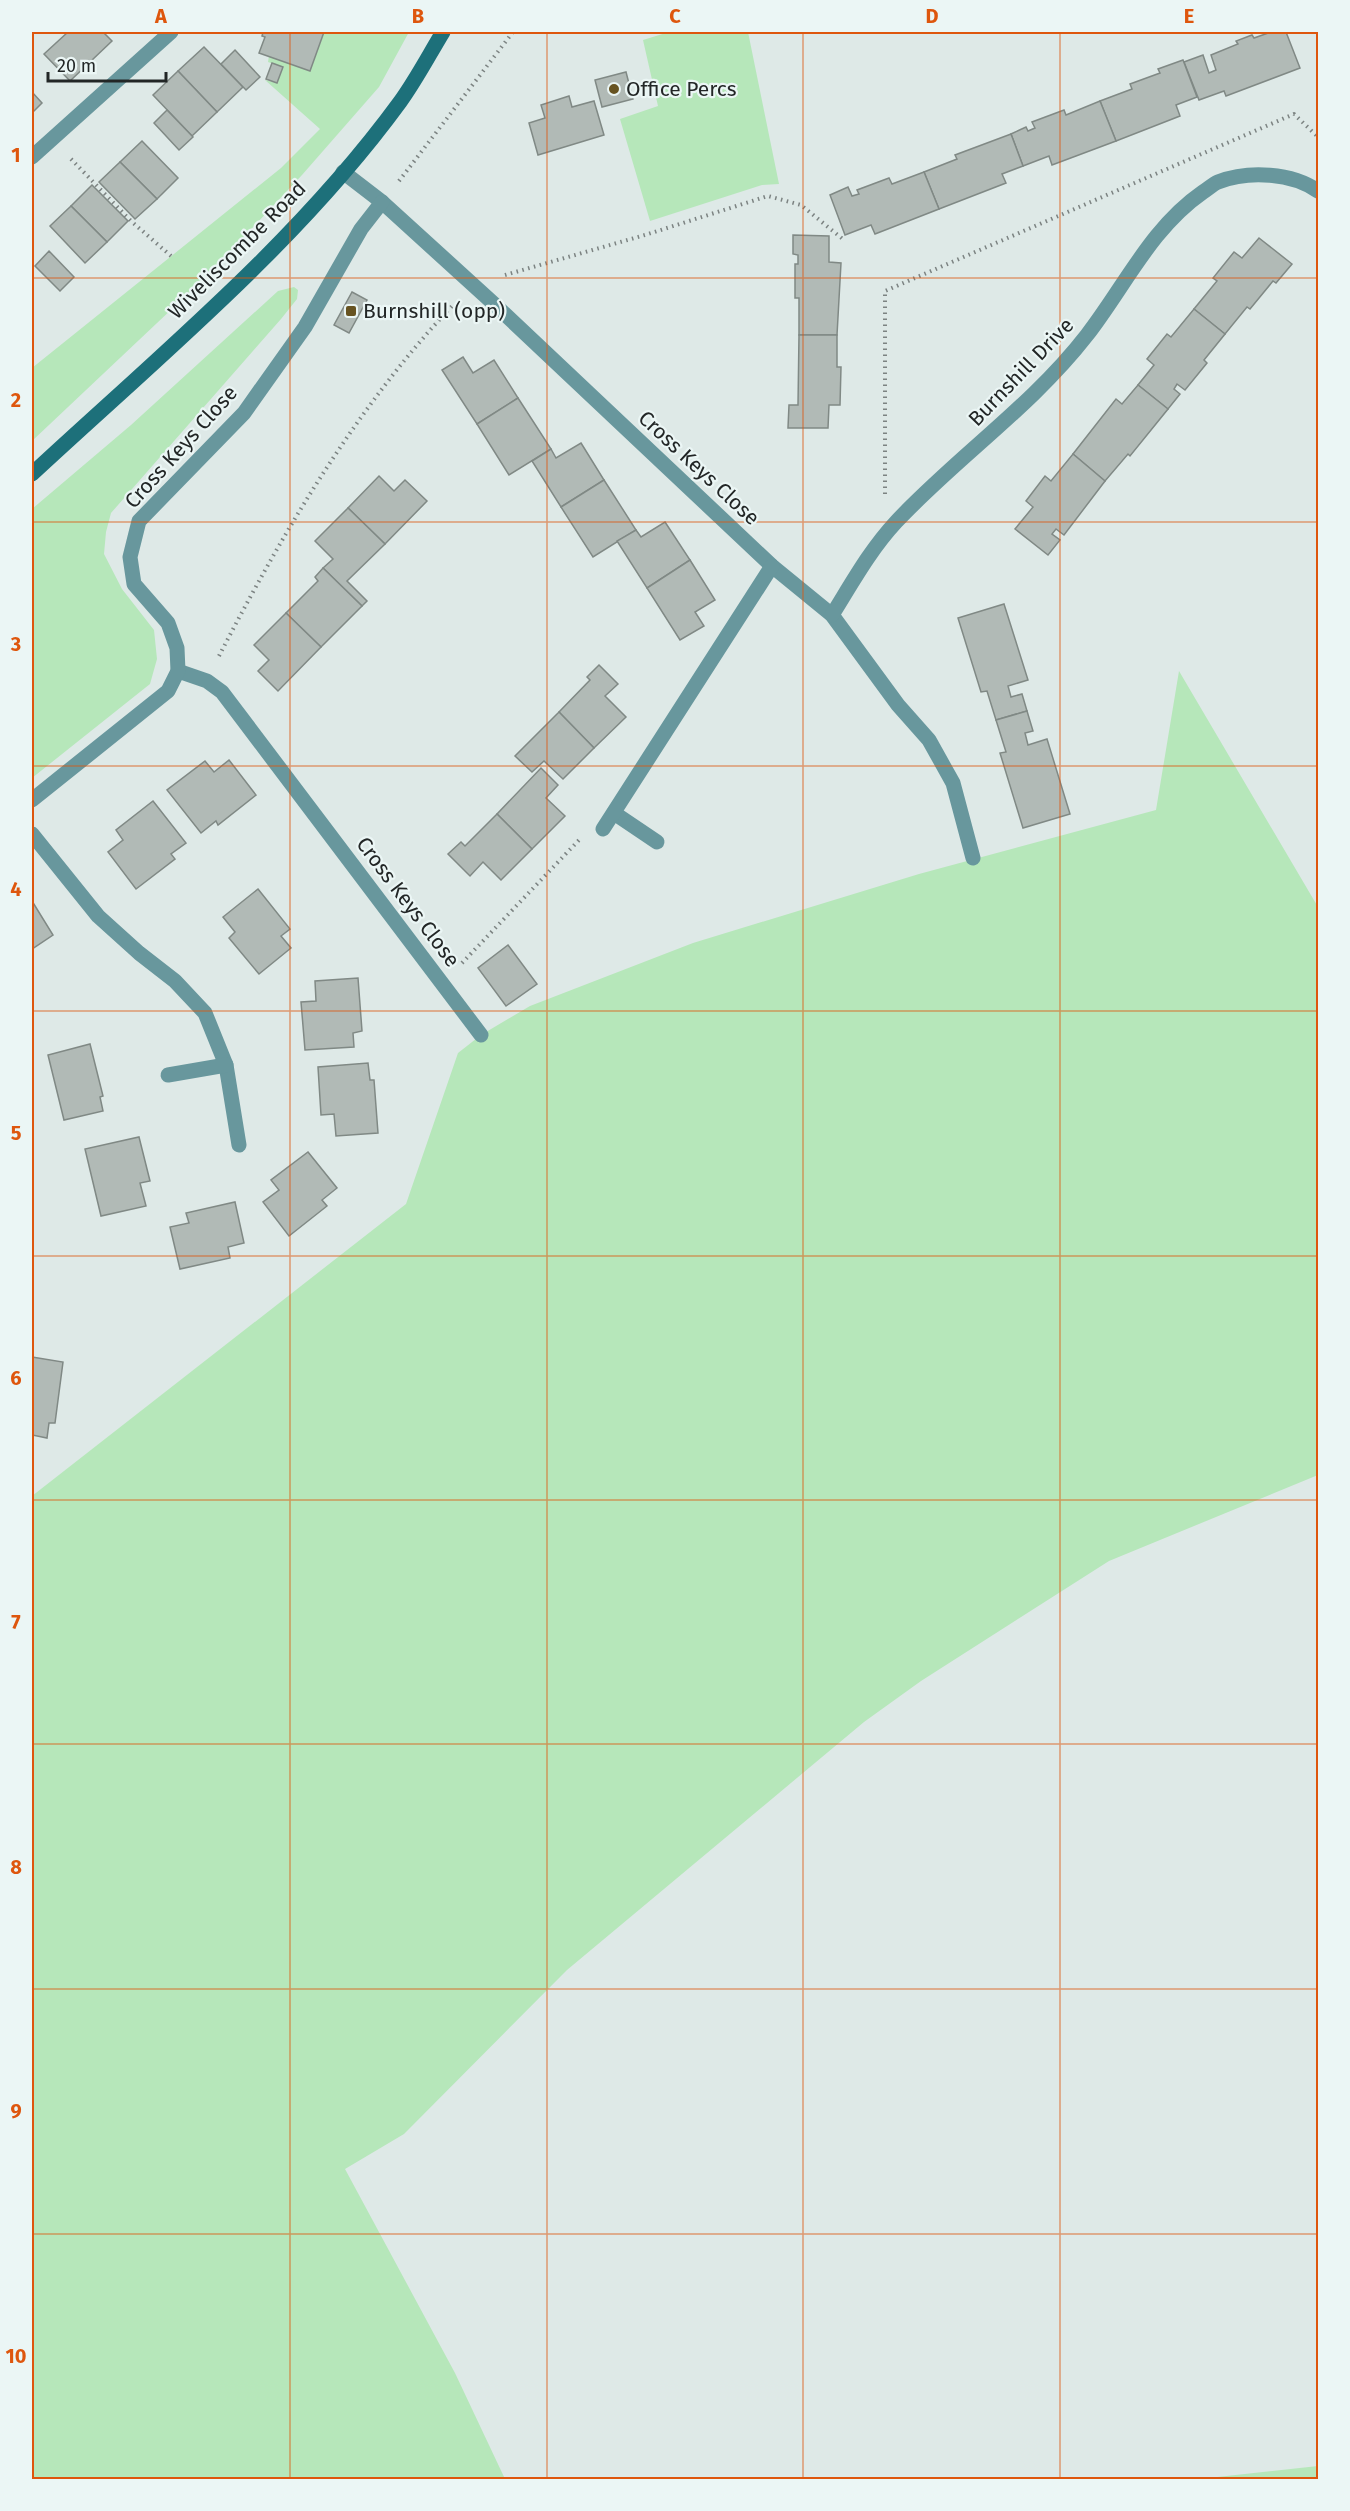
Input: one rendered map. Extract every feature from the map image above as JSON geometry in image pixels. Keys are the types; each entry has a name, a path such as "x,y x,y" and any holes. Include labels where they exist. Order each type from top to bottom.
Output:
{"main road":[{"name":"Wiveliscombe Road","path":"32,474 269,253 343,172 401,101 443,32"}],"street":[{"path":"32,157 171,32"},
{"name":"Cross Keys Close","path":"343,172 382,202 472,284 772,566"},
{"name":"Burnshill Drive","path":"832,615 871,553 897,522 1042,386 1086,335 1154,238 1189,202 1217,182 1243,176 1275,176 1304,181 1318,191"},
{"name":"Cross Keys Close","path":"382,202 361,229 305,327 244,413 139,521 130,557 134,584 168,623 177,648 178,671 207,681 222,692 482,1035"},
{"path":"603,829 772,566 832,615 898,705 929,740 953,783 973,858"},
{"path":"32,800 168,692 178,671"},
{"path":"614,813 657,842"},
{"path":"32,834 98,916 139,953 176,981 205,1013 226,1065 239,1145"},
{"path":"168,1075 226,1065"}],"path":[{"path":"382,202 513,32"},
{"path":"897,522 885,513 885,291 1294,114 1318,137"},
{"path":"52,139 131,221 171,256"},
{"path":"207,681 258,581 310,494 378,395 434,324 472,284 645,236 768,196 801,205 844,240"},
{"path":"443,984 589,829 603,829"}],"green space":[{"path":"324,32 409,32 379,87 302,175 210,273 32,441 32,368 281,168 320,129 265,80 277,83 282,67 268,62 269,56 310,71"},
{"path":"669,32 748,32 779,184 762,185 650,221 620,119 658,106 643,40"},
{"path":"294,287 298,290 297,299 281,319 111,513 104,554 122,589 154,630 157,659 150,684 32,778 32,509 131,425 278,291"},
{"path":"1179,671 1318,907 1318,1475 1109,1561 921,1681 864,1722 567,1970 404,2134 345,2169 455,2373 505,2479 32,2480 32,1496 406,1204 458,1053 481,1035 530,1006 693,943 919,874 1156,810"},
{"path":"1318,2466 1318,2479 1199,2479"}],"building":[{"path":"68,32 103,32 112,41 70,81 44,54"},
{"path":"263,32 324,32 310,71 259,53 265,37 262,36"},
{"path":"1271,32 1286,32 1300,68 1226,96 1224,91 1199,100 1184,62 1203,55 1209,73 1216,70 1211,55 1238,44 1236,41 1252,35 1254,38"},
{"path":"204,47 243,87 217,112 178,71"},
{"path":"235,50 260,77 246,90 221,64"},
{"path":"1183,60 1197,97 1176,105 1180,116 1116,141 1100,101 1132,89 1130,84 1160,73 1158,69"},
{"path":"272,63 283,67 277,83 266,79"},
{"path":"178,71 217,112 192,136 153,95"},
{"name":"Office Percs","path":"626,72 633,99 602,107 595,80"},
{"path":"32,92 42,103 32,113"},
{"path":"569,96 572,107 594,101 604,135 538,155 529,123 545,118 541,105"},
{"path":"1100,101 1116,141 1052,165 1049,156 1023,166 1011,134 1026,127 1028,131 1035,128 1032,122 1064,110 1066,115"},
{"path":"167,110 193,137 179,150 154,123"},
{"path":"1011,134 1023,166 1002,174 1006,183 939,209 924,172 957,159 955,155"},
{"path":"142,141 178,178 157,199 120,162"},
{"path":"120,162 157,199 135,219 99,182"},
{"path":"924,172 939,209 875,234 871,225 845,235 830,195 848,187 852,196 859,194 857,190 889,178 892,184"},
{"path":"92,185 128,221 107,242 71,206"},
{"path":"71,206 107,242 85,263 50,226"},
{"path":"793,235 829,236 829,262 841,263 837,335 799,335 799,298 795,298 795,264 798,264 798,255 793,254"},
{"path":"1259,238 1292,264 1276,283 1273,281 1250,309 1247,307 1225,334 1194,309 1217,281 1213,278 1234,252 1242,258"},
{"path":"49,251 74,277 60,291 35,266"},
{"path":"352,292 367,300 349,333 334,325"},
{"path":"1194,309 1225,334 1204,360 1207,363 1185,390 1177,384 1174,389 1180,394 1168,409 1138,385 1154,365 1147,359 1167,334 1171,337"},
{"path":"799,335 837,335 837,367 841,367 840,405 829,405 828,428 788,428 789,405 798,405"},
{"path":"463,357 473,373 494,360 518,398 477,424 442,370"},
{"path":"1138,385 1168,409 1130,456 1128,454 1105,481 1073,454 1116,399 1122,404"},
{"path":"518,398 551,449 509,475 477,424"},
{"path":"581,443 604,480 561,507 532,461 551,449 556,458"},
{"path":"1073,454 1105,481 1064,535 1056,529 1052,534 1060,540 1048,555 1015,529 1033,507 1026,501 1045,476 1051,481"},
{"path":"379,476 394,491 405,480 427,501 385,544 348,508"},
{"path":"604,480 636,530 593,557 561,507"},
{"path":"348,508 385,544 347,581 367,601 362,606 323,568 333,559 315,541"},
{"path":"665,522 690,560 647,588 617,541 636,530 641,537"},
{"path":"690,560 715,600 695,612 704,626 680,640 647,588"},
{"path":"323,568 362,606 321,647 286,613 318,581 315,577"},
{"path":"1004,604 1028,680 1008,686 1011,697 1022,694 1027,711 996,720 987,691 981,692 958,618"},
{"path":"286,613 321,647 278,691 258,671 269,660 254,645"},
{"path":"599,665 618,684 605,696 626,717 594,748 559,712 590,680 587,677"},
{"path":"1027,711 1033,731 1025,733 1028,745 1047,739 1070,814 1023,828 1000,753 1006,752 996,720"},
{"path":"559,712 594,748 563,779 544,761 532,772 515,756"},
{"path":"229,760 256,795 218,825 216,821 201,833 167,790 205,761 214,772"},
{"path":"541,768 558,785 546,798 565,816 532,849 497,814"},
{"path":"153,801 186,843 171,854 175,859 136,889 108,852 123,840 116,830"},
{"path":"497,814 532,849 501,880 483,862 470,876 448,854 461,842 465,846"},
{"path":"258,889 290,929 281,936 291,948 259,974 229,938 235,932 223,917"},
{"path":"32,901 53,935 32,949"},
{"path":"508,945 537,984 506,1006 478,968"},
{"path":"358,978 362,1031 353,1033 354,1047 305,1050 301,1002 316,1001 315,981"},
{"path":"90,1044 103,1096 100,1097 103,1111 64,1120 48,1055"},
{"path":"368,1063 370,1080 374,1080 378,1133 336,1136 334,1114 321,1115 318,1067"},
{"path":"139,1137 150,1181 140,1183 146,1206 101,1216 85,1149"},
{"path":"308,1152 337,1188 322,1200 327,1206 289,1236 263,1202 279,1190 271,1180"},
{"path":"235,1202 244,1243 228,1247 230,1258 180,1269 170,1227 189,1223 186,1213"},
{"path":"32,1357 63,1362 55,1423 49,1423 47,1438 32,1435"}],"place":[{"name":"Office Percs","path":"614,89"},
{"name":"Burnshill (opp)","path":"351,311"}]}
